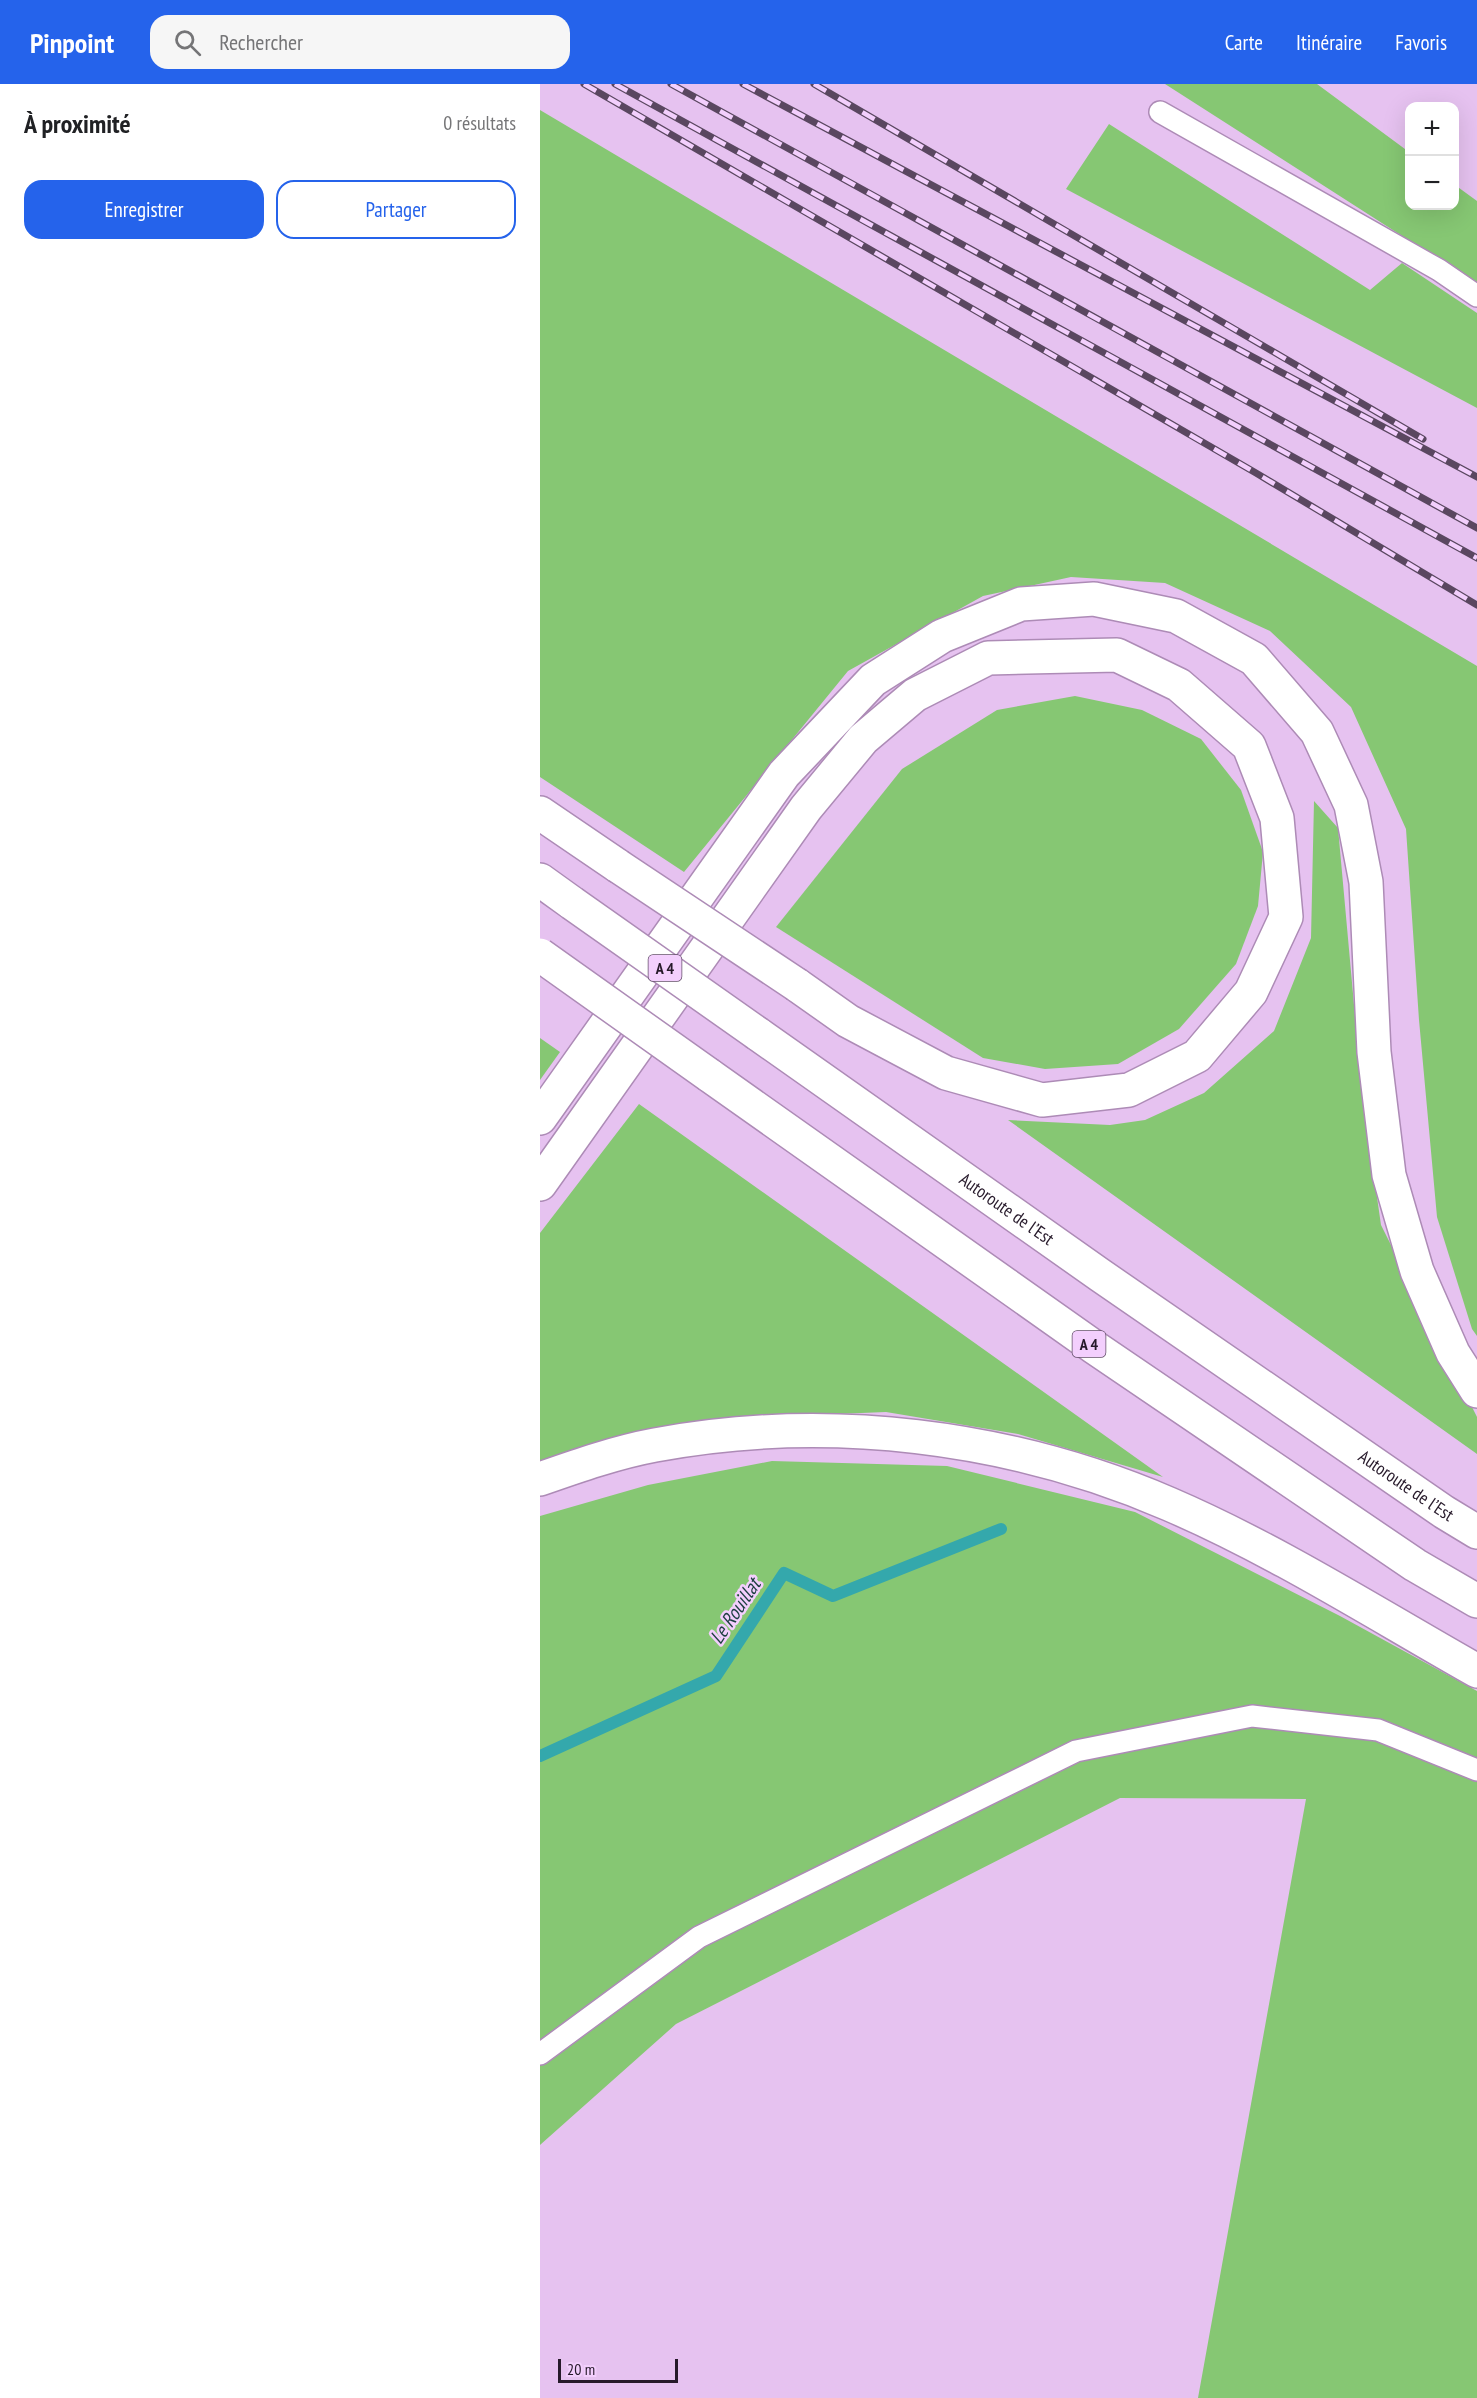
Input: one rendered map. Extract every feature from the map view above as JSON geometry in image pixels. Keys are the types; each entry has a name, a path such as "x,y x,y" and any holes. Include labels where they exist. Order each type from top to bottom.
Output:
{"highway":[{"path":"540,1118 784,774 873,680 942,636 1022,604 1094,599 1176,616 1254,659 1317,732 1351,805 1366,882 1374,1052 1389,1175 1417,1271 1453,1353 1477,1390"},
{"path":"540,813 618,866 797,985 848,1022 946,1073 1042,1100 1129,1090 1197,1056 1251,992 1286,917 1277,818 1249,746 1179,685 1117,655 988,658 915,695 863,739 806,808 540,1184"},
{"name":"Autoroute de l’Est","path":"540,880 1110,1282 1444,1512 1477,1532"},
{"name":"A 4","path":"540,955 1094,1347 1415,1565 1477,1601"},
{"path":"540,1479 653,1445 752,1431 856,1431 987,1446 1088,1473 1169,1504 1242,1538 1477,1671"}],"lane":[{"path":"1160,112 1439,270 1477,296"},
{"path":"540,2054 699,1937 1077,1751 1252,1716 1378,1730 1477,1770"}],"green space":[{"path":"1165,84 1317,84 1405,149 1405,210 1459,210 1459,188 1477,201 1477,284"},
{"path":"540,110 1477,666 1477,1336 1472,1329 1437,1217 1419,1020 1406,829 1351,707 1270,631 1165,583 1071,577 983,596 848,671 684,872 540,777"},
{"path":"1109,124 1370,290 1402,263 1477,313 1477,408 1066,189"},
{"path":"1075,696 1142,710 1201,739 1241,790 1263,852 1258,906 1236,964 1179,1029 1118,1064 1045,1069 983,1058 776,927 902,769 997,710"},
{"path":"1314,801 1338,828 1362,1093 1381,1225 1477,1417 1477,1454 1008,1120 1110,1125 1145,1120 1204,1093 1274,1031 1311,938"},
{"path":"540,1038 560,1052 540,1080"},
{"path":"639,1104 1163,1477 1018,1434 886,1412 736,1418 639,1434 540,1475 540,1233"},
{"path":"772,1461 947,1466 1135,1512 1340,1616 1477,1691 1477,2398 1198,2398 1306,1799 1120,1798 676,2024 540,2145 540,1516 648,1485"}],"waterway":[{"name":"Le Rouillat","path":"540,1756 716,1676 784,1573 833,1596 1001,1529"}],"railway":[{"path":"584,84 1256,473 1477,605"},
{"path":"615,84 1477,558"},
{"path":"671,84 1477,528"},
{"path":"743,84 1477,477"},
{"path":"814,84 1423,439"}]}
